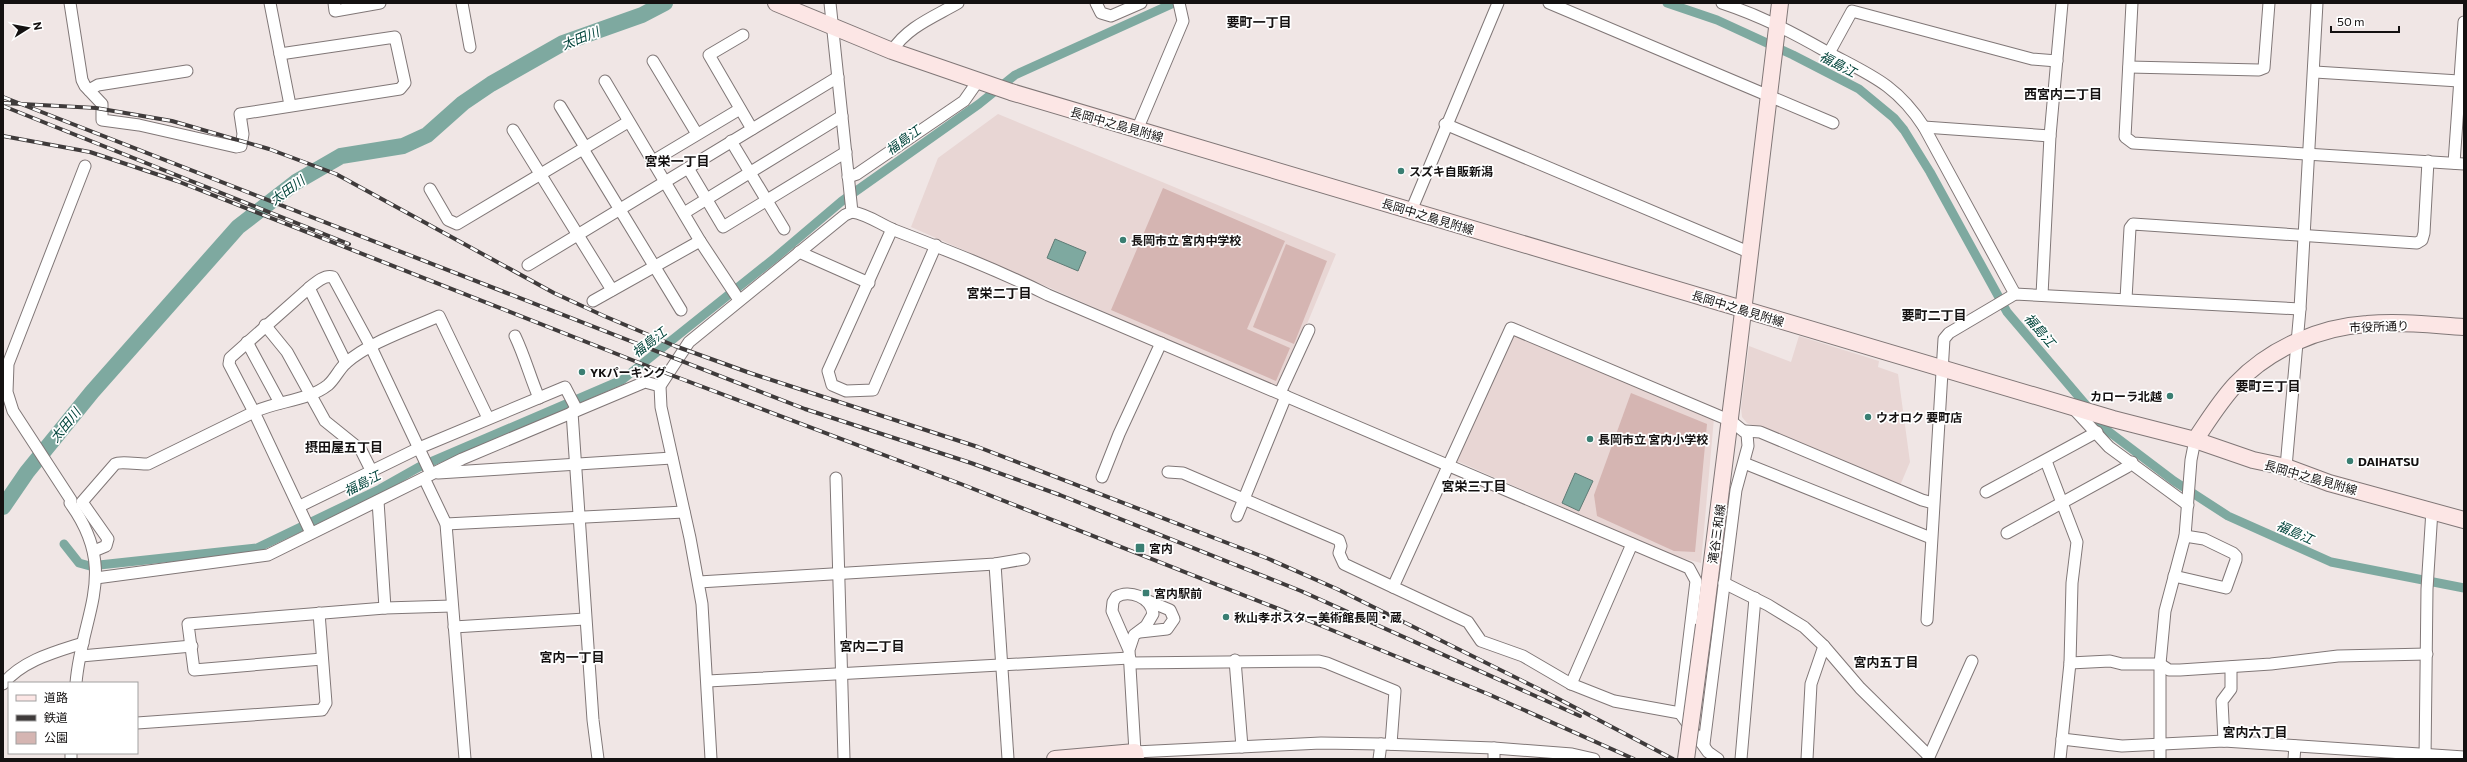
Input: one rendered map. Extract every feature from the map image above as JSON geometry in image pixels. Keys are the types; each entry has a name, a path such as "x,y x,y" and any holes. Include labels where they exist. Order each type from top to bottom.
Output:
{"main road":[{"name":"長岡中之島見附線","path":"777,3 892,51 1010,92 2113,419 2195,440 2253,460 2286,467 2329,483 2464,520"},
{"name":"滝谷三和線","path":"1686,759 1731,421 1742,309 1751,253 1780,3"},
{"name":"市役所通り","path":"2195,440 2237,383 2262,362 2296,342 2336,328 2367,324 2464,327"},
{"path":"1055,759 1136,755"}],"street":[{"path":"70,3 82,80 102,104 102,120 146,126 236,147 241,146 243,134 240,114 400,89 405,83 395,37 280,54"},
{"path":"270,3 290,105"},
{"path":"334,3 335,11 380,3"},
{"path":"462,3 470,47"},
{"path":"830,3 852,207 860,213 892,229 936,245 1161,344 1283,394 1447,466 1689,568 1696,581 1680,713"},
{"path":"892,51 900,38 910,30 958,3"},
{"path":"1096,3 1101,13 1111,16 1141,3"},
{"path":"1411,211 1445,124 1498,3"},
{"path":"1549,3 1833,123"},
{"path":"1722,3 1829,53 1885,83 1906,102 1924,127 2013,296"},
{"path":"2042,294 2050,136 2062,3"},
{"path":"2132,3 2125,137 2133,144 2250,152 2308,153 2459,163 2459,81 2464,22"},
{"path":"2129,67 2259,70 2264,68 2269,3"},
{"path":"2286,467 2300,309 2308,153 2315,72 2317,3"},
{"path":"1137,130 1183,21 1180,7"},
{"path":"1829,53 1852,11 2032,58 2057,61"},
{"path":"742,35 709,55 752,129"},
{"path":"653,61 697,134"},
{"path":"89,90 98,85 187,71"},
{"path":"2315,72 2459,81"},
{"path":"528,265 730,141 838,77"},
{"path":"605,81 700,241 738,299"},
{"path":"849,181 964,101 978,81"},
{"path":"560,106 619,209 681,310"},
{"path":"653,161 740,109"},
{"path":"684,213 842,116"},
{"path":"430,189 448,220 457,224 628,122"},
{"path":"1445,124 1751,253"},
{"path":"1924,127 2050,136"},
{"path":"513,130 535,169 579,234 612,290"},
{"path":"730,141 784,229"},
{"path":"688,168 723,227 846,152"},
{"path":"2126,299 2130,228 2133,224 2303,234 2417,243 2422,240 2424,233 2428,161"},
{"path":"76,682 83,643 90,620 96,575 95,554 86,528 70,503 71,500 16,416 7,392 8,364 85,166"},
{"path":"711,759 708,681 704,623 699,582 660,401 660,386 689,342 738,299 799,252 852,207"},
{"path":"892,229 869,283 828,371 832,385 846,391 873,390 936,245"},
{"path":"593,301 700,241"},
{"path":"799,252 869,283"},
{"path":"310,531 254,412 229,364 234,352 248,342 265,325 309,288 330,276 337,280 420,450 446,524 465,759"},
{"path":"309,288 346,363"},
{"path":"1927,620 1944,339 1949,333 2013,296 2042,294 2300,309"},
{"path":"95,554 106,546 108,539 82,502 115,464 122,461 131,465 148,464 269,405 289,403 328,385 346,363 371,347 439,316 488,418"},
{"path":"265,325 287,352 325,421 361,450 372,472"},
{"path":"1394,587 1447,466 1511,328 1731,421 1746,431 1760,432 1922,500 1933,503"},
{"path":"1237,516 1309,330"},
{"path":"515,336 528,364 530,377 539,398"},
{"path":"248,342 280,403"},
{"path":"1102,477 1119,434 1161,344"},
{"path":"96,575 268,555 310,531 378,501 428,474 575,409 645,382 660,386"},
{"path":"301,512 372,472 488,418 565,387 569,392 575,409 574,464 593,720 598,759"},
{"path":"2078,408 2109,447 2189,502"},
{"path":"1704,744 1736,490 1749,439 1746,431"},
{"path":"1986,492 2046,461 2097,432"},
{"path":"2160,759 2160,664 2165,611 2185,536 2191,477 2191,460 2195,440"},
{"path":"428,474 672,458"},
{"path":"2046,461 2077,542 2072,583 2070,663 2060,759"},
{"path":"2007,533 2063,504 2127,467 2132,462"},
{"path":"1744,463 1931,538"},
{"path":"1168,472 1184,473 1339,540 1342,546 1339,553 1344,564 1468,622 1481,641 1522,656 1571,684 1614,701 1680,713 1704,744 1708,752 1718,759"},
{"path":"836,478 837,573 844,759"},
{"path":"378,501 385,608"},
{"path":"2425,757 2427,589 2432,510"},
{"path":"446,524 578,516 684,512"},
{"path":"2174,576 2226,588 2236,560 2236,556 2233,553 2204,539 2185,536"},
{"path":"1571,684 1632,544"},
{"path":"699,582 995,564 1024,559"},
{"path":"995,564 1008,759"},
{"path":"1724,583 1755,598 1804,627 1824,646 1860,688 1929,758 1972,661"},
{"path":"1130,657 1114,616 1112,602 1119,595 1129,593 1170,610 1174,619 1167,629 1140,632"},
{"path":"1741,759 1755,598"},
{"path":"1146,600 1150,604 1153,614 1149,623 1140,632 1134,635 1130,657 1136,755 1159,755 1242,747 1321,744 1386,744 1494,748 1542,756 1572,754 1594,759"},
{"path":"322,659 194,670 188,624 385,608 452,606"},
{"path":"138,723 322,710 326,703 319,613"},
{"path":"454,627 585,618"},
{"path":"3,684 16,671 37,660 83,643"},
{"path":"81,656 192,646"},
{"path":"1808,759 1811,684 1824,646"},
{"path":"2070,663 2110,661 2122,664 2160,664 2169,670 2231,667 2338,656 2427,654"},
{"path":"708,681 1130,657 1319,661 1395,691 1386,744 1379,759"},
{"path":"1235,660 1242,747"},
{"path":"2224,741 2222,701 2231,689 2231,667"},
{"path":"2062,739 2122,746 2224,741 2425,757 2464,757"},
{"path":"2294,759 2295,746"},
{"path":"1494,748 1494,759"}],"shaded area":[{"name":"長岡市立 宮内中学校","path":"998,114 1336,254 1280,389 911,227 938,158"},
{"name":"長岡市立 宮内小学校","path":"1513,334 1714,418 1701,563 1674,556 1457,461"},
{"path":"1799,336 1879,361 1878,367 1898,374 1910,462 1899,488 1747,423 1742,417 1741,408 1749,346 1791,362"}],"green space":[{"path":"1163,188 1285,241 1247,329 1290,348 1276,381 1111,310"},
{"path":"1286,244 1327,261 1294,344 1253,327"},
{"path":"1631,393 1707,424 1695,552 1674,551 1597,516 1594,495"}],"water":[{"path":"1055,239 1086,252 1078,271 1047,258"},
{"path":"1575,473 1593,481 1579,511 1562,503"}],"waterway":[{"name":"太田川","path":"3,507 27,472 92,392 238,227 296,182 341,156 403,146 427,135 463,103 491,84 563,43 642,15 665,3"},
{"name":"福島江","path":"64,544 79,563 90,566 257,548 380,489 419,467 622,380 776,257 842,201 979,104 1015,75 1174,3"},
{"name":"福島江","path":"1667,3 1717,20 1793,55 1859,89 1894,118 1904,130 1930,172 2007,312 2108,431 2174,481 2228,516 2331,562 2464,588"}],"railway":[{"path":"3,97 805,409 971,463 1060,495 1301,591 1580,716"},
{"path":"3,103 96,108 172,121 269,149 336,174 554,293 604,316 675,346 750,373 978,447 1269,559 1337,589 1553,696 1673,759"},
{"path":"3,106 349,244"},
{"path":"3,136 90,152 177,181 655,369 961,484 1317,624 1488,694 1634,759"}],"place":[{"name":"スズキ自販新潟","path":"1401,171"},
{"name":"長岡市立 宮内中学校","path":"1123,240"},
{"name":"YKパーキング","path":"582,372"},
{"name":"カローラ北越","path":"2170,396"},
{"name":"ウオロク 要町店","path":"1868,417"},
{"name":"長岡市立 宮内小学校","path":"1590,439"},
{"name":"DAIHATSU","path":"2350,461"},
{"name":"宮内","path":"1140,548"},
{"name":"宮内駅前","path":"1146,593"},
{"name":"秋山孝ポスター美術館長岡・蔵","path":"1226,617"}],"district":[{"name":"要町一丁目","path":"1259,22"},
{"name":"西宮内二丁目","path":"2063,94"},
{"name":"宮栄一丁目","path":"677,161"},
{"name":"宮栄二丁目","path":"999,293"},
{"name":"要町二丁目","path":"1934,315"},
{"name":"要町三丁目","path":"2268,386"},
{"name":"摂田屋五丁目","path":"344,447"},
{"name":"宮栄三丁目","path":"1474,486"},
{"name":"宮内二丁目","path":"872,646"},
{"name":"宮内一丁目","path":"572,657"},
{"name":"宮内五丁目","path":"1886,662"},
{"name":"宮内六丁目","path":"2255,732"}]}
